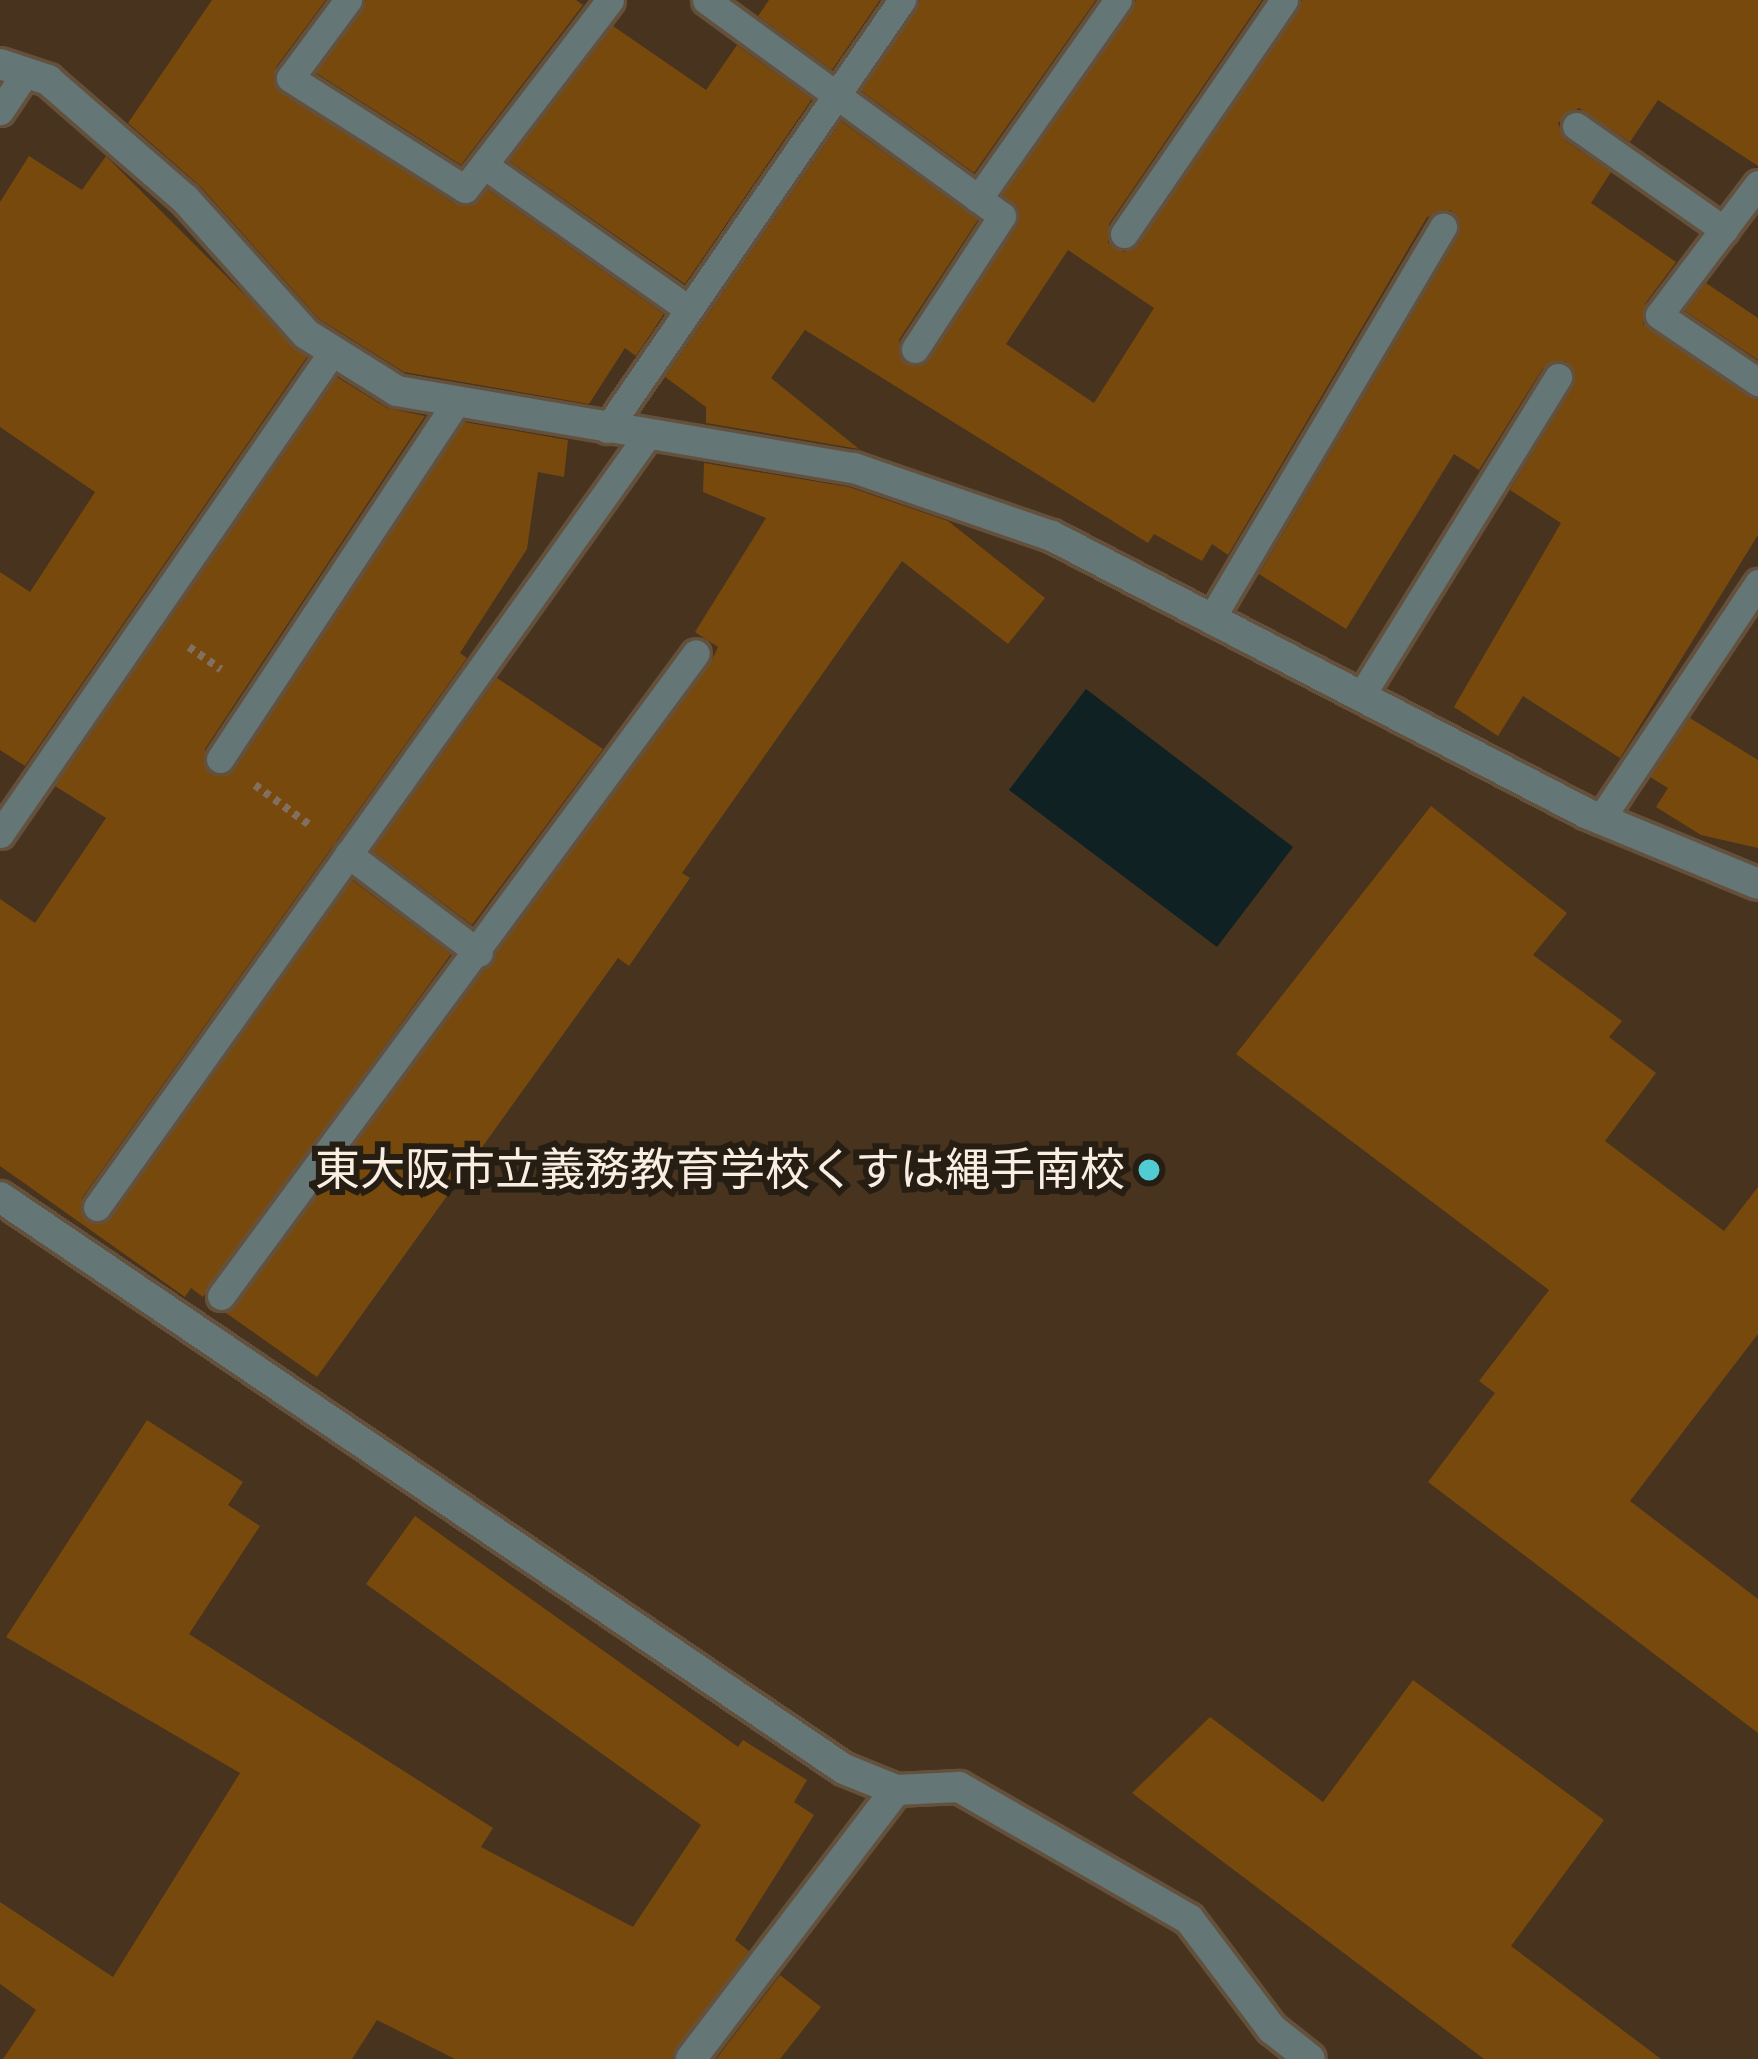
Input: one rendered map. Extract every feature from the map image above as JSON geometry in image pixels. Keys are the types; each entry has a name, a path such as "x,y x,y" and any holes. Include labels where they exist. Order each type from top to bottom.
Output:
{"street":[{"path":"13,68 48,80 185,199 306,334 397,391 854,468 1052,536 1600,820 1758,884"},
{"path":"0,1197 844,1768 896,1790 959,1787 1189,1919 1272,2029 1310,2059"},
{"path":"691,2059 896,1790"}],"lane":[{"path":"348,0 290,78 465,189 610,0"},
{"path":"706,0 1002,216 915,349"},
{"path":"607,429 831,92 902,0"},
{"path":"978,199 1118,0"},
{"path":"1124,234 1283,0"},
{"path":"0,111 13,68"},
{"path":"1576,126 1724,230"},
{"path":"484,164 687,308"},
{"path":"1758,184 1659,315 1758,382"},
{"path":"1210,619 1443,226"},
{"path":"0,834 334,351"},
{"path":"1361,696 1558,376"},
{"path":"220,759 456,402"},
{"path":"97,1207 647,436"},
{"path":"1600,820 1758,583"},
{"path":"220,1296 479,953 696,653"},
{"path":"348,854 479,953"}],"path":[{"path":"148,619 262,697"},
{"path":"220,759 348,854"}],"shaded area":[{"path":"1086,689 1293,847 1217,947 1009,790"}],"building":[{"path":"212,0 326,0 276,67 275,87 455,204 473,205 487,189 664,314 636,356 625,348 589,404 404,372 319,319 200,186 128,123"},
{"path":"366,0 576,0 583,5 461,165 316,73"},
{"path":"769,0 880,0 832,70 758,16"},
{"path":"920,0 1096,0 974,173 861,91"},
{"path":"1136,0 1262,0 1109,224 1108,243 1124,252 1139,244 1302,0 1758,0 1758,166 1658,100 1630,142 1579,108 1558,123 1566,141 1611,172 1591,203 1676,262 1645,304 1643,324 1758,400 1758,535 1620,758 1523,696 1498,736 1454,707 1561,523 1510,490 1574,385 1566,361 1543,368 1479,470 1454,454 1346,629 1259,574 1459,235 1451,210 1427,217 1228,555 1212,544 1202,561 1154,534 1148,543 805,330 771,378 859,449 706,423 706,407 665,377 841,121 978,220 899,340 904,363 924,364 1018,225 1018,207 1003,195","holes":["1068,250 1154,308 1094,403 1006,344"]},
{"path":"613,26 706,90 737,45 812,99 685,284 509,161"},
{"path":"29,156 82,190 106,156 307,357 25,766 0,750 0,572 30,592 95,492 0,427 0,202"},
{"path":"1706,283 1758,318 1758,360 1685,311"},
{"path":"337,377 387,408 425,416 205,749 211,775 235,769 464,422 568,440 564,477 538,472 527,549 460,653 467,658 82,1198 88,1222 112,1217 352,880 451,954 203,1297 191,1288 185,1297 0,1166 0,899 35,923 106,818 55,786"},
{"path":"704,463 849,487 948,521 1045,598 1008,644 902,561 682,873 690,878 629,966 618,958 317,1377 226,1313 710,664 718,647 695,632 766,518 703,492"},
{"path":"497,678 603,749 472,925 373,851"},
{"path":"1690,718 1758,760 1758,848 1701,835 1656,807 1668,788 1650,777"},
{"path":"1431,806 1567,913 1533,955 1622,1021 1609,1037 1656,1073 1605,1141 1724,1231 1758,1187 1758,1334 1630,1501 1758,1599 1758,1733 1428,1482 1495,1393 1479,1381 1549,1290 1236,1054"},
{"path":"147,1420 243,1482 228,1505 260,1526 189,1634 493,1828 481,1847 633,1927 701,1825 366,1584 415,1516 738,1747 743,1740 807,1780 794,1802 814,1815 735,1940 749,1951 672,2059 455,2059 377,2020 352,2059 3,2059 36,2010 0,1984 0,1902 113,1977 240,1773 6,1637"},
{"path":"1413,1680 1604,1820 1511,1946 1661,2059 1484,2059 1132,1793 1210,1717 1323,1802"},
{"path":"780,1975 821,2007 780,2059 716,2059"}],"place":[{"name":"東大阪市立義務教育学校くすは縄手南校","path":"1149,1170"}]}
